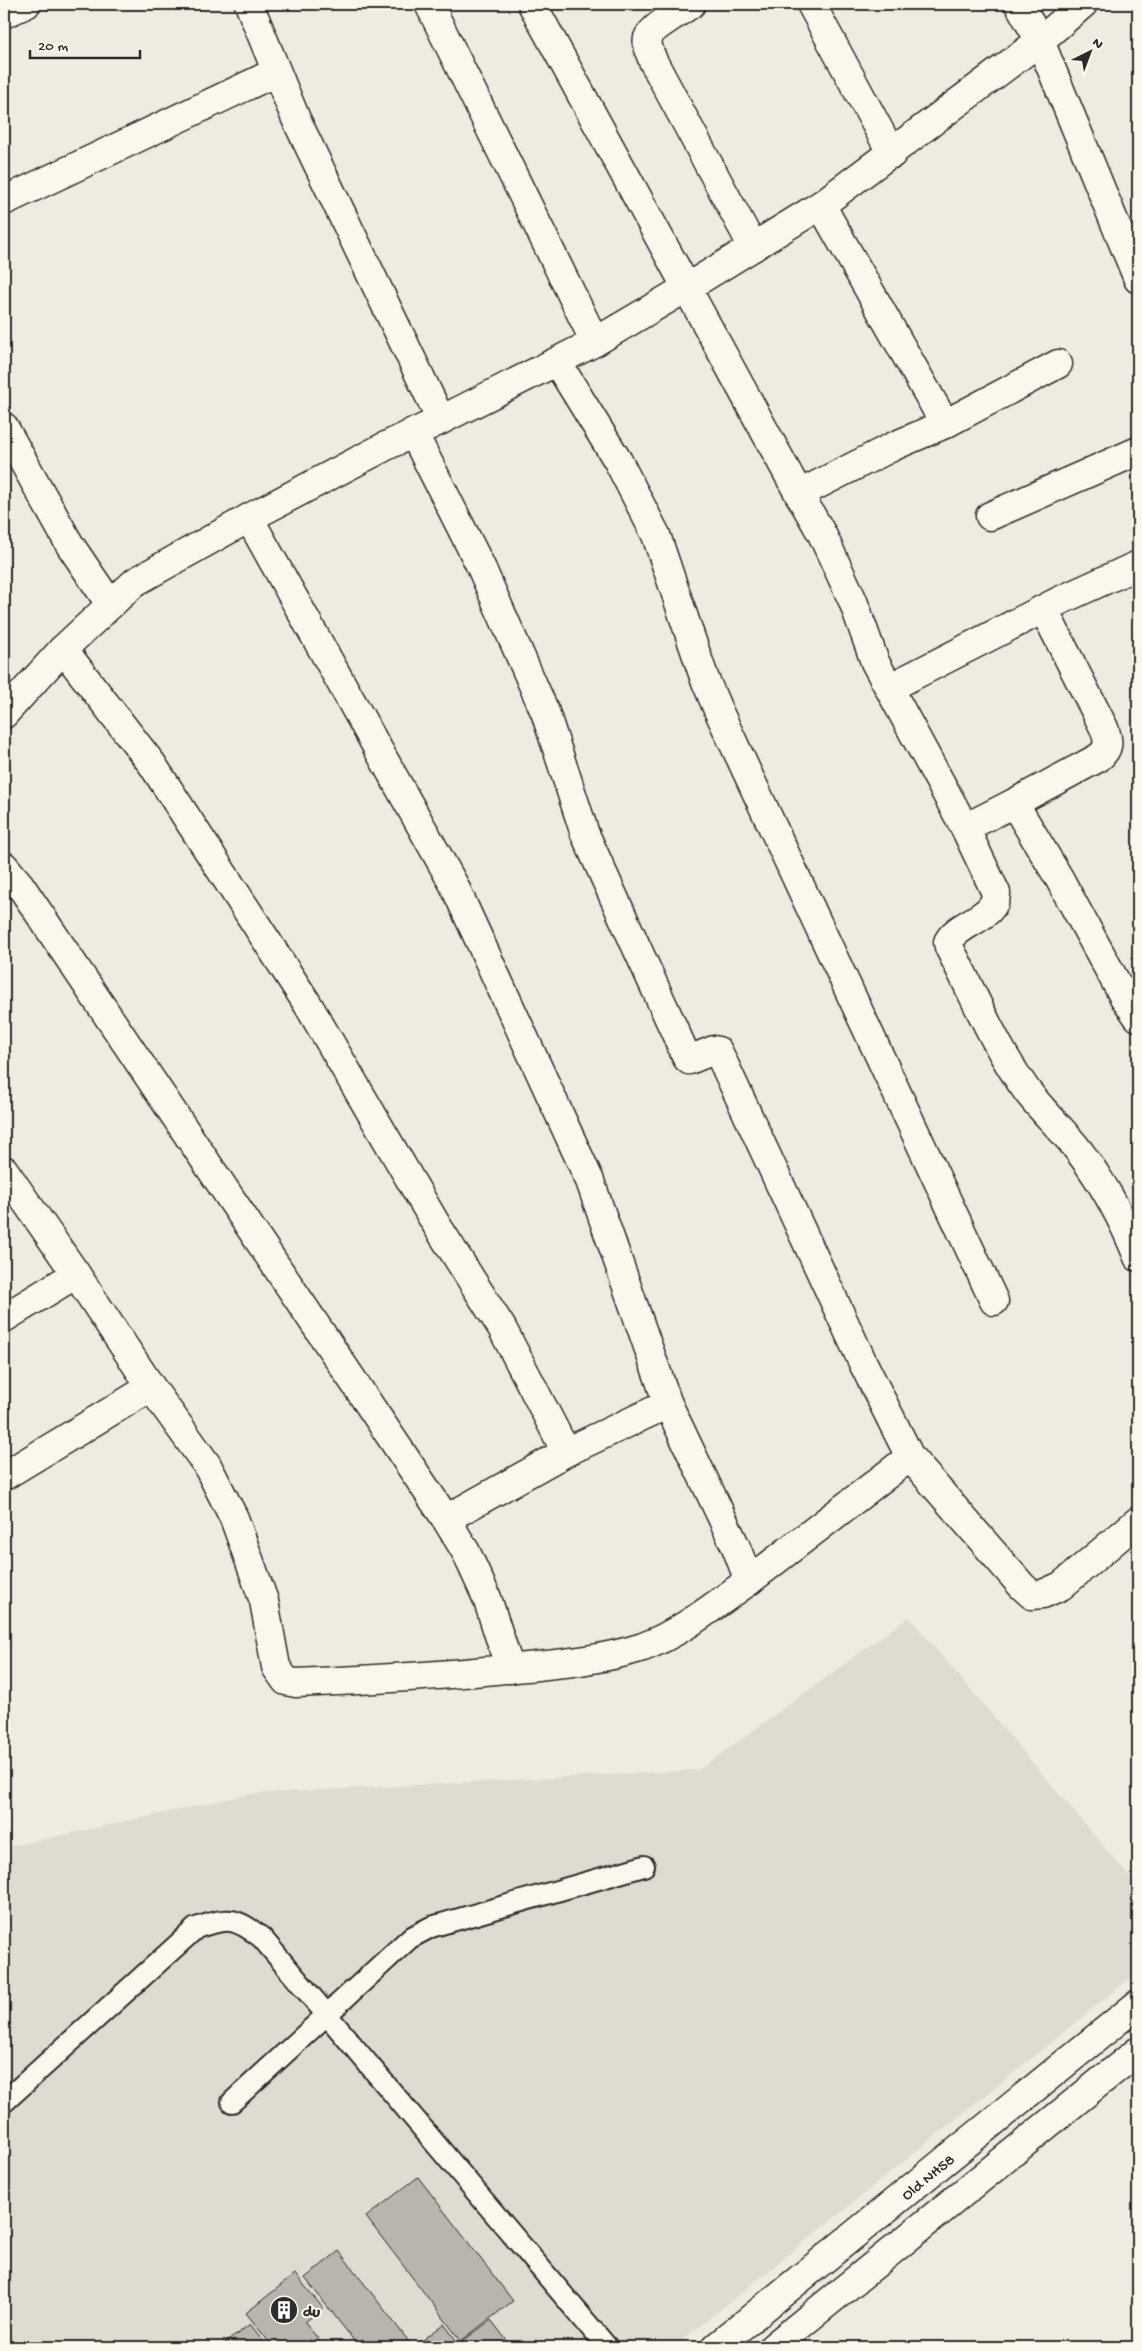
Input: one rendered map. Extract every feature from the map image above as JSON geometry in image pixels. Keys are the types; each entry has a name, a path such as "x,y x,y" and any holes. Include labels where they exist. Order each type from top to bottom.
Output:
{"street":[{"path":"4,14 26,4"},
{"path":"249,4 296,119 441,420"},
{"path":"429,4 595,342"},
{"path":"532,4 822,534 849,593 875,662 966,828 996,893 996,899 991,908 954,933 948,942 949,947 1005,1056 1028,1091 1079,1152 1107,1192 1126,1228 1138,1257"},
{"path":"690,4 653,31 648,38 648,48 753,246"},
{"path":"811,4 892,154"},
{"path":"1019,4 1040,41 1138,279"},
{"path":"4,714 63,649 135,582 249,518 413,432 441,420 595,342 688,287 821,205 892,154 1040,41 1083,4"},
{"path":"4,201 276,72"},
{"path":"821,205 945,424"},
{"path":"557,362 618,460 656,534 704,677 718,710 994,1301"},
{"path":"799,494 894,446 945,424 1058,364"},
{"path":"4,427 70,545 110,604"},
{"path":"413,432 481,567 545,712 585,834 687,1058 689,1060 714,1050 718,1051 864,1365 910,1457 1022,1586 1032,1595 1043,1594 1061,1586 1138,1521"},
{"path":"990,516 1138,451"},
{"path":"249,518 454,885 590,1181 668,1404 736,1547 749,1581"},
{"path":"889,688 1138,565"},
{"path":"966,828 1098,758 1108,747 1104,728 1044,610"},
{"path":"63,649 152,764 307,1003 436,1224 502,1328 566,1452"},
{"path":"1014,803 1059,878 1124,997 1138,1017"},
{"path":"4,866 25,894 446,1519 466,1552 487,1598 510,1669"},
{"path":"4,1170 151,1387 207,1465 234,1518 264,1601 276,1667 286,1681 304,1682 445,1675 510,1669 622,1653 645,1646 675,1631 749,1581 910,1457"},
{"path":"4,1318 76,1274"},
{"path":"4,1476 151,1387"},
{"path":"446,1519 566,1452 668,1404"},
{"name":"Old NH58","path":"716,2347 1138,2004"},
{"path":"784,2343 1138,2051"}],"lane":[{"path":"232,2102 326,2013 410,1938 422,1931 644,1866"},
{"path":"4,2102 196,1928 221,1920 243,1923 262,1938 607,2347"}],"shaded area":[{"path":"909,1617 1138,1887 1138,1972 674,2347 4,2347 4,1848 251,1794 699,1770"}],"building":[{"path":"418,2177 513,2301 461,2341 366,2217"},
{"path":"339,2251 410,2343 404,2347 359,2347 305,2278"},
{"name":"du","path":"295,2274 323,2308 305,2322 324,2347 273,2347 246,2313"},
{"path":"491,2320 512,2347 414,2347 444,2324 459,2344"},
{"path":"250,2324 268,2347 220,2347"}],"place":[{"name":"du","path":"284,2310"}]}
